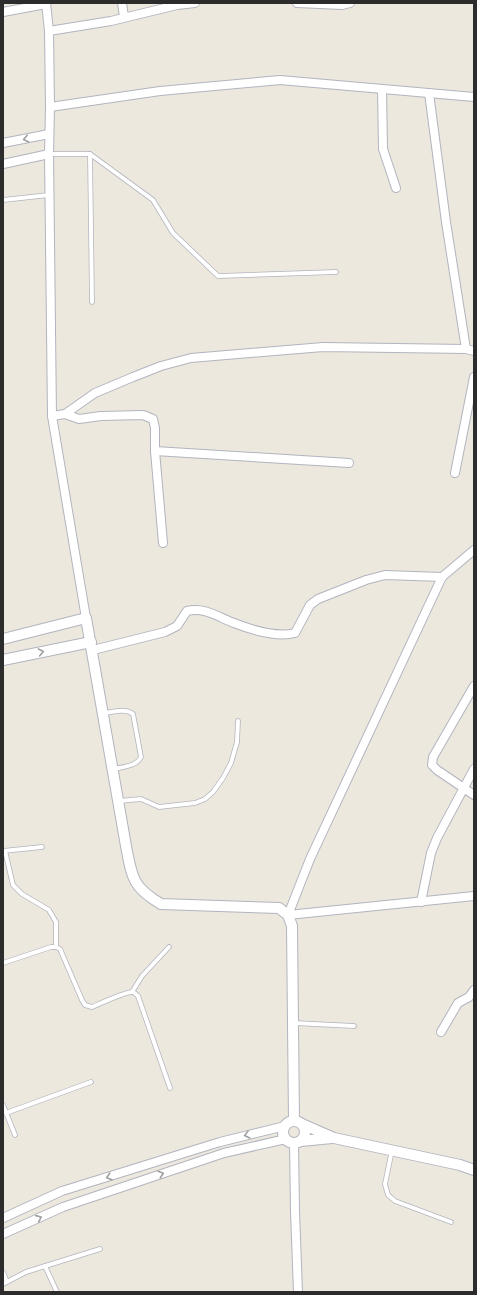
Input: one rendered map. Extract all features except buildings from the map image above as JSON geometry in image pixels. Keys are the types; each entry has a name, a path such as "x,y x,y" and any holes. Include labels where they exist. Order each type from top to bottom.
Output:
{"street":[{"path":"3,12 46,3 50,31 49,194 52,416 118,802 126,846 134,878 138,887 148,896 161,904 279,908 288,915 292,926 298,1123 305,1130 305,1134 294,1141"},
{"path":"122,3 124,17"},
{"path":"50,31 124,17 177,4 194,3"},
{"path":"297,3 342,5 350,3"},
{"path":"50,107 160,92 280,80 474,97"},
{"path":"382,89 383,149 396,188"},
{"path":"52,416 65,414 95,393 161,366 191,358 323,347 470,350 446,222 429,93"},
{"path":"3,143 49,134"},
{"path":"3,164 49,154"},
{"path":"455,473 474,377"},
{"path":"65,414 79,420 101,416 143,415 153,418 163,543"},
{"path":"155,451 349,464"},
{"path":"288,915 310,859 442,577 474,550"},
{"path":"3,660 92,646 165,632 177,626 187,611 193,609 207,611 234,624 273,634 289,635 294,633 310,605 318,599 366,580 385,575 442,577"},
{"path":"3,639 86,618"},
{"path":"474,686 433,757 432,765 436,770 474,795"},
{"path":"421,902 431,854 474,769"},
{"path":"288,915 474,896"},
{"path":"441,1032 458,1004 469,997 474,991"},
{"path":"3,1218 62,1191 220,1142 285,1126 291,1122 298,1123 334,1138 460,1165 474,1170"},
{"path":"285,1126 284,1133 294,1141"},
{"path":"3,1234 71,1205 224,1153 294,1141 334,1138"},
{"path":"294,1141 294,1211 298,1292"}],"lane":[{"path":"49,154 90,154 154,200 173,233 218,276 336,272"},
{"path":"90,154 92,302"},
{"path":"3,200 49,194"},
{"path":"103,713 125,710 133,714 141,757 136,763 113,770"},
{"path":"118,802 141,799 159,806 195,803 205,799 213,792 224,778 232,763 237,742 238,721"},
{"path":"42,847 4,851 13,885 22,894 49,910 56,922 56,947"},
{"path":"3,963 51,947 56,947 60,949 85,1004 92,1007 132,992 138,996 170,1088"},
{"path":"132,992 142,976 169,947"},
{"path":"294,1023 354,1026"},
{"path":"6,1113 91,1082"},
{"path":"3,1105 15,1135"},
{"path":"392,1150 385,1184 388,1195 395,1201 451,1222"},
{"path":"3,1272 5,1283 26,1272 100,1249"},
{"path":"44,1266 57,1292"}]}
